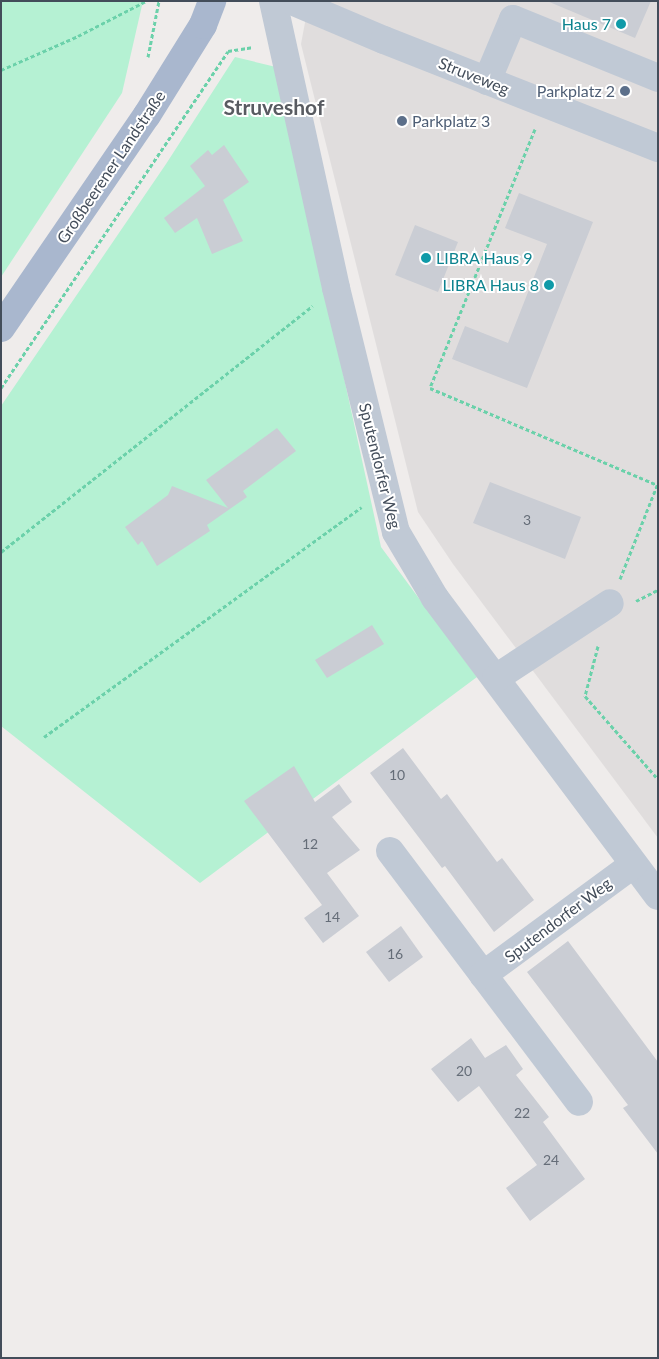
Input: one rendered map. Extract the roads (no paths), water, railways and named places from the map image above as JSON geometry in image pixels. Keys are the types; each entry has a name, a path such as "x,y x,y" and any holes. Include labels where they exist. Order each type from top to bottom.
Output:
{"main road":[{"name":"Großbeerener Landstraße","path":"1,328 150,109 203,25 212,1"}],"street":[{"name":"Sputendorfer Weg","path":"273,1 336,288 396,532 435,598 658,896"},
{"name":"Struveweg","path":"292,1 544,104 658,147"},
{"path":"487,81 513,18 658,78"},
{"path":"496,678 623,603"},
{"path":"390,851 579,1102"},
{"name":"Sputendorfer Weg","path":"483,976 634,864"}],"place":[{"name":"Haus 7","path":"621,24"},
{"name":"Parkplatz 2","path":"625,91"},
{"name":"Parkplatz 3","path":"402,121"},
{"name":"LIBRA Haus 9","path":"426,258"},
{"name":"LIBRA Haus 8","path":"549,285"}],"district":[{"name":"Struveshof","path":"274,107"}]}
